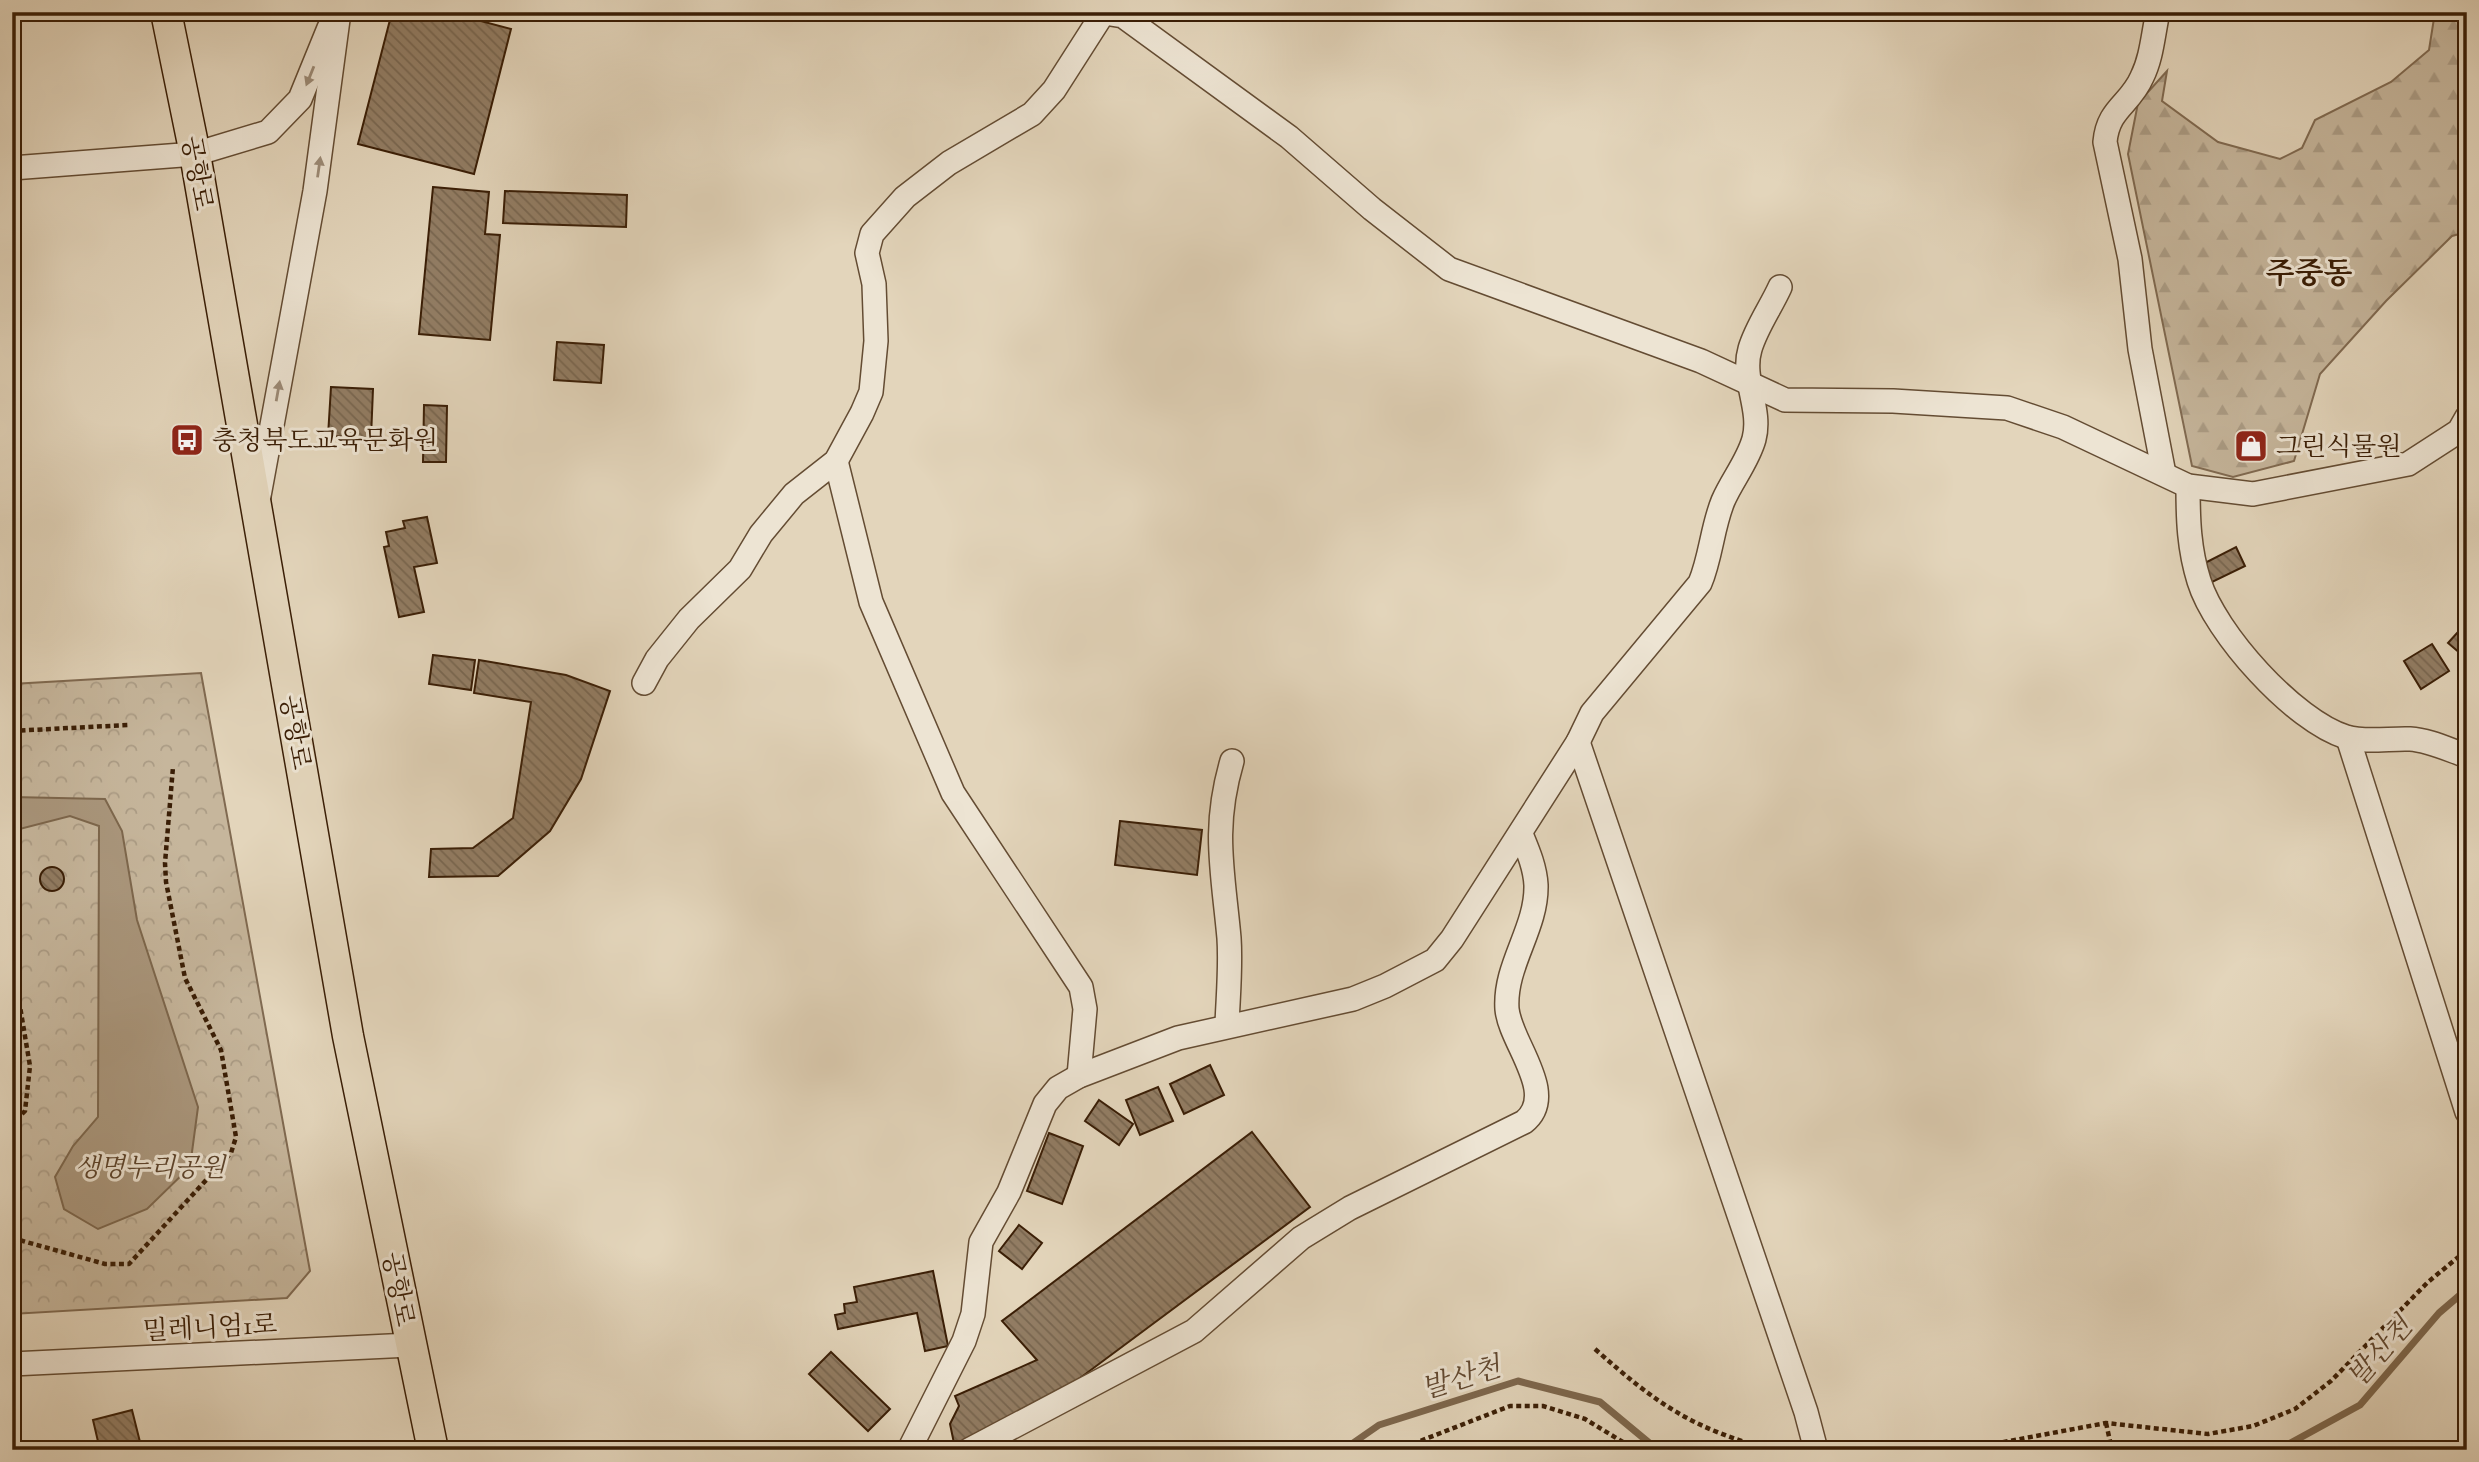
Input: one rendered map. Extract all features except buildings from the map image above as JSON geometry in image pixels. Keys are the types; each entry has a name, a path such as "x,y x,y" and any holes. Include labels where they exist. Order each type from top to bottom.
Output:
{"main road":[{"name":"공항로","path":"166,12 195,154 348,1036 433,1450"}],"street":[{"path":"12,168 195,154 268,132 300,99 337,12"},
{"path":"257,506 315,191 337,12"},
{"path":"2158,12 2150,56 2142,78 2131,97 2116,109 2106,124 2105,142 2130,259 2140,348 2164,474"},
{"path":"644,683 673,639 740,569 761,534 794,494 836,461 871,392 876,341 874,284 867,253 872,234 905,197 949,163 1032,114 1054,90 1111,14 1289,136 1372,209 1449,270 1701,361 1749,386 1785,400 1905,401 2007,408 2063,427 2188,486 2253,494 2408,464 2459,431 2467,417"},
{"path":"909,1450 969,1328 981,1242 1009,1192 1045,1104 1058,1088 1079,1076 1178,1038 1353,999 1435,960 1452,940 1578,742 1592,713 1700,583 1708,563 1723,500 1754,440 1757,415 1749,386 1750,350 1780,286"},
{"path":"836,461 871,602 953,793 1081,987 1085,1009 1079,1076"},
{"path":"2188,486 2188,539 2200,585 2220,621 2280,696 2312,721 2348,738 2414,739 2467,756"},
{"path":"2348,738 2467,1112"},
{"path":"1578,742 1640,917 1806,1412 1816,1450"},
{"path":"1227,1025 1229,940 1220,873 1221,799 1232,761"},
{"path":"969,1450 1194,1331 1301,1238 1350,1208 1524,1122 1534,1114 1538,1096 1507,1011 1507,984 1532,912 1536,886 1531,859 1521,834"},
{"name":"밀레니엄1로","path":"12,1364 410,1345"}],"path":[{"path":"12,731 128,724"},
{"path":"12,1238 104,1264 129,1264 231,1153 236,1137 220,1051 185,978 166,882 165,863 173,766"},
{"path":"12,959 30,1066 25,1111 12,1124"},
{"path":"1961,1450 2106,1423 2160,1431 2208,1434 2253,1426 2295,1409 2332,1381 2428,1282 2467,1250"},
{"path":"1595,1349 1645,1394 1682,1417 1726,1438 1773,1450"},
{"path":"1397,1450 1510,1406 1543,1406 1585,1419 1636,1450"},
{"path":"2106,1423 2112,1450"}],"green space":[{"path":"2435,12 2467,12 2467,232 2452,236 2386,301 2320,374 2294,461 2233,477 2192,466 2128,154 2138,103 2167,71 2162,101 2218,142 2280,159 2302,148 2315,120 2391,82 2429,50"},
{"name":"생명누리공원","path":"201,673 310,1271 287,1298 12,1314 12,684"}],"shaded area":[{"path":"12,797 105,799 122,831 137,920 198,1107 190,1167 147,1209 98,1229 64,1209 55,1177 73,1146 98,1117 99,826 70,816 12,831"}],"waterway":[{"name":"발산천","path":"2278,1450 2360,1405 2439,1313 2467,1289"},
{"name":"발산천","path":"1343,1450 1379,1425 1518,1381 1600,1402 1653,1446 1665,1450"}],"place":[{"name":"충청북도교육문화원","path":"187,440"},
{"name":"그린식물원","path":"2251,446"}],"district":[{"name":"주중동","path":"2309,273"}]}
